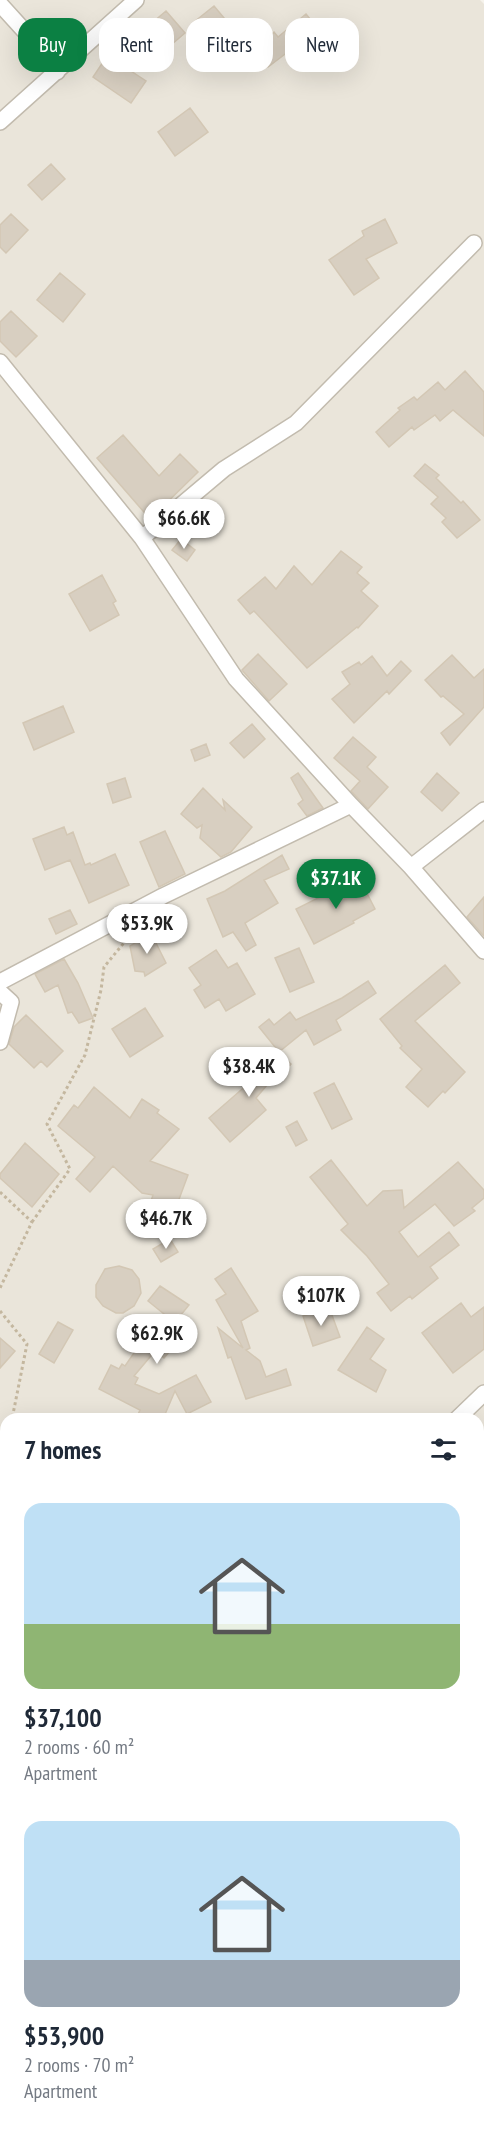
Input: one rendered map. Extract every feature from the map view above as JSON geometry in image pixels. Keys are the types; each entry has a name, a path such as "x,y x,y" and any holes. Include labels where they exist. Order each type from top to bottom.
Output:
{"street":[{"path":"87,45 136,0"},
{"path":"0,4 18,24"},
{"path":"0,122 57,72"},
{"path":"142,538 224,470 296,423 474,243"},
{"path":"0,362 142,538 236,679 411,867 484,951"},
{"path":"0,982 163,896 351,805"},
{"path":"411,867 484,810"},
{"path":"0,992 11,1002 0,1042"},
{"path":"463,1413 484,1393"}],"path":[{"path":"0,1288 32,1222 70,1169 47,1124 85,1055 101,990 104,967 141,923"},
{"path":"0,1192 32,1222"},
{"path":"0,1311 27,1344 13,1413"}],"shaded area":[{"path":"0,0 480,0 484,4 484,1413 0,1413"}],"building":[{"path":"214,6 224,18 199,18"},
{"path":"166,11 172,18 158,18"},
{"path":"174,20 185,33 174,42"},
{"path":"285,31 285,54 273,63 273,33 278,37"},
{"path":"99,68 99,72 132,72 146,81 131,103 93,77"},
{"path":"190,108 208,132 175,156 158,132"},
{"path":"51,164 65,179 42,200 28,185"},
{"path":"11,214 28,230 6,253 0,247 0,225"},
{"path":"385,219 397,243 366,259 379,278 354,295 329,260 364,236 362,231"},
{"path":"60,273 85,294 63,322 37,300"},
{"path":"11,311 37,336 16,357 0,341 0,322"},
{"path":"465,371 484,392 484,436 453,410 440,421 435,415 414,430 412,427 389,447 376,432 400,410 398,408 414,397 417,400 438,382 445,390"},
{"path":"123,435 159,476 180,454 198,472 150,519 97,458"},
{"path":"425,464 439,475 436,478 461,503 463,501 480,520 457,538 442,522 446,518 431,504 438,497 414,476"},
{"path":"181,539 195,550 187,561 172,550"},
{"path":"341,551 362,567 357,573 369,583 361,591 378,606 358,628 307,668 254,611 250,614 238,600 265,577 276,589 294,566 312,585"},
{"path":"102,575 116,601 113,603 119,615 90,631 69,594"},
{"path":"258,654 287,684 269,701 242,670"},
{"path":"452,655 474,678 484,669 484,707 450,745 441,733 464,714 443,696 441,697 425,680"},
{"path":"372,656 387,676 401,661 411,671 389,694 387,691 354,723 332,699 350,684 342,672 359,662 361,665"},
{"path":"63,706 74,732 34,750 23,723"},
{"path":"252,724 265,739 244,758 230,743"},
{"path":"353,737 376,757 367,767 388,787 368,809 351,791 360,781 334,758"},
{"path":"206,744 210,755 195,761 191,750"},
{"path":"298,773 323,808 307,816 298,804 303,800 291,778"},
{"path":"437,773 459,793 442,811 421,792"},
{"path":"125,778 131,797 113,803 107,784"},
{"path":"203,788 225,810 223,800 252,827 231,852 221,857 200,838 202,825 197,828 181,814"},
{"path":"64,827 67,835 73,832 85,865 90,863 91,865 115,854 129,885 89,903 70,860 45,870 33,839"},
{"path":"165,831 185,874 159,887 140,842"},
{"path":"282,855 289,869 264,880 278,903 245,923 256,945 246,951 233,932 223,937 207,899 225,891"},
{"path":"357,874 375,909 314,944 296,909 340,887 338,884"},
{"path":"484,897 484,936 467,917"},
{"path":"70,910 77,924 56,934 49,919"},
{"path":"151,933 166,963 145,976 144,972 135,971 130,946"},
{"path":"299,948 314,982 290,992 275,958"},
{"path":"216,950 228,968 237,963 255,994 226,1011 219,999 205,1008 194,990 201,985 189,968"},
{"path":"64,959 78,983 93,1018 79,1023 72,1012 68,1013 58,985 45,992 35,974"},
{"path":"445,965 460,983 415,1021 465,1072 428,1107 406,1087 422,1069 400,1048 402,1046 380,1019"},
{"path":"368,981 376,993 336,1020 341,1030 314,1045 306,1030 279,1052 259,1027 269,1019 274,1025 290,1012 296,1020 342,998"},
{"path":"145,1008 163,1036 130,1057 112,1029"},
{"path":"26,1015 63,1051 47,1067 41,1061 34,1068 9,1044 14,1027"},
{"path":"273,1048 291,1064 282,1074 279,1071 256,1098 266,1110 230,1142 209,1118 257,1076 253,1073"},
{"path":"334,1083 352,1119 332,1129 314,1093"},
{"path":"94,1087 130,1118 142,1099 159,1110 157,1113 179,1129 150,1161 188,1175 175,1210 151,1201 153,1195 142,1193 113,1166 90,1192 76,1179 95,1157 58,1126 74,1105 78,1108"},
{"path":"297,1121 307,1140 296,1146 286,1127"},
{"path":"25,1143 59,1174 32,1207 0,1178 0,1174"},
{"path":"331,1160 367,1206 383,1191 402,1190 404,1208 458,1162 484,1190 484,1198 472,1208 475,1211 454,1226 435,1204 399,1232 418,1257 449,1232 459,1245 430,1267 438,1278 412,1299 410,1296 391,1311 377,1293 389,1284 367,1256 341,1230 348,1224 310,1177"},
{"path":"170,1239 178,1252 161,1262 153,1249"},
{"path":"119,1266 132,1270 139,1279 141,1293 134,1306 123,1313 116,1313 103,1306 96,1297 96,1285 105,1269"},
{"path":"231,1268 258,1311 241,1321 250,1348 246,1350 260,1361 266,1377 286,1369 291,1385 246,1399 218,1328 243,1348 216,1300 226,1294 215,1279"},
{"path":"160,1286 189,1305 180,1316 191,1323 175,1352 171,1350 164,1358 155,1351 134,1376 138,1378 135,1384 159,1394 196,1375 211,1402 189,1413 186,1413 175,1391 166,1413 139,1413 140,1410 99,1389 111,1365 119,1369 122,1364 125,1366 145,1337 149,1340 164,1314 148,1301"},
{"path":"461,1303 471,1317 484,1307 484,1349 453,1373 422,1333"},
{"path":"329,1307 340,1337 313,1346 303,1316"},
{"path":"58,1322 73,1330 54,1363 39,1354"},
{"path":"367,1327 384,1339 370,1359 386,1370 376,1392 338,1370"},
{"path":"0,1338 15,1351 0,1368"}]}
